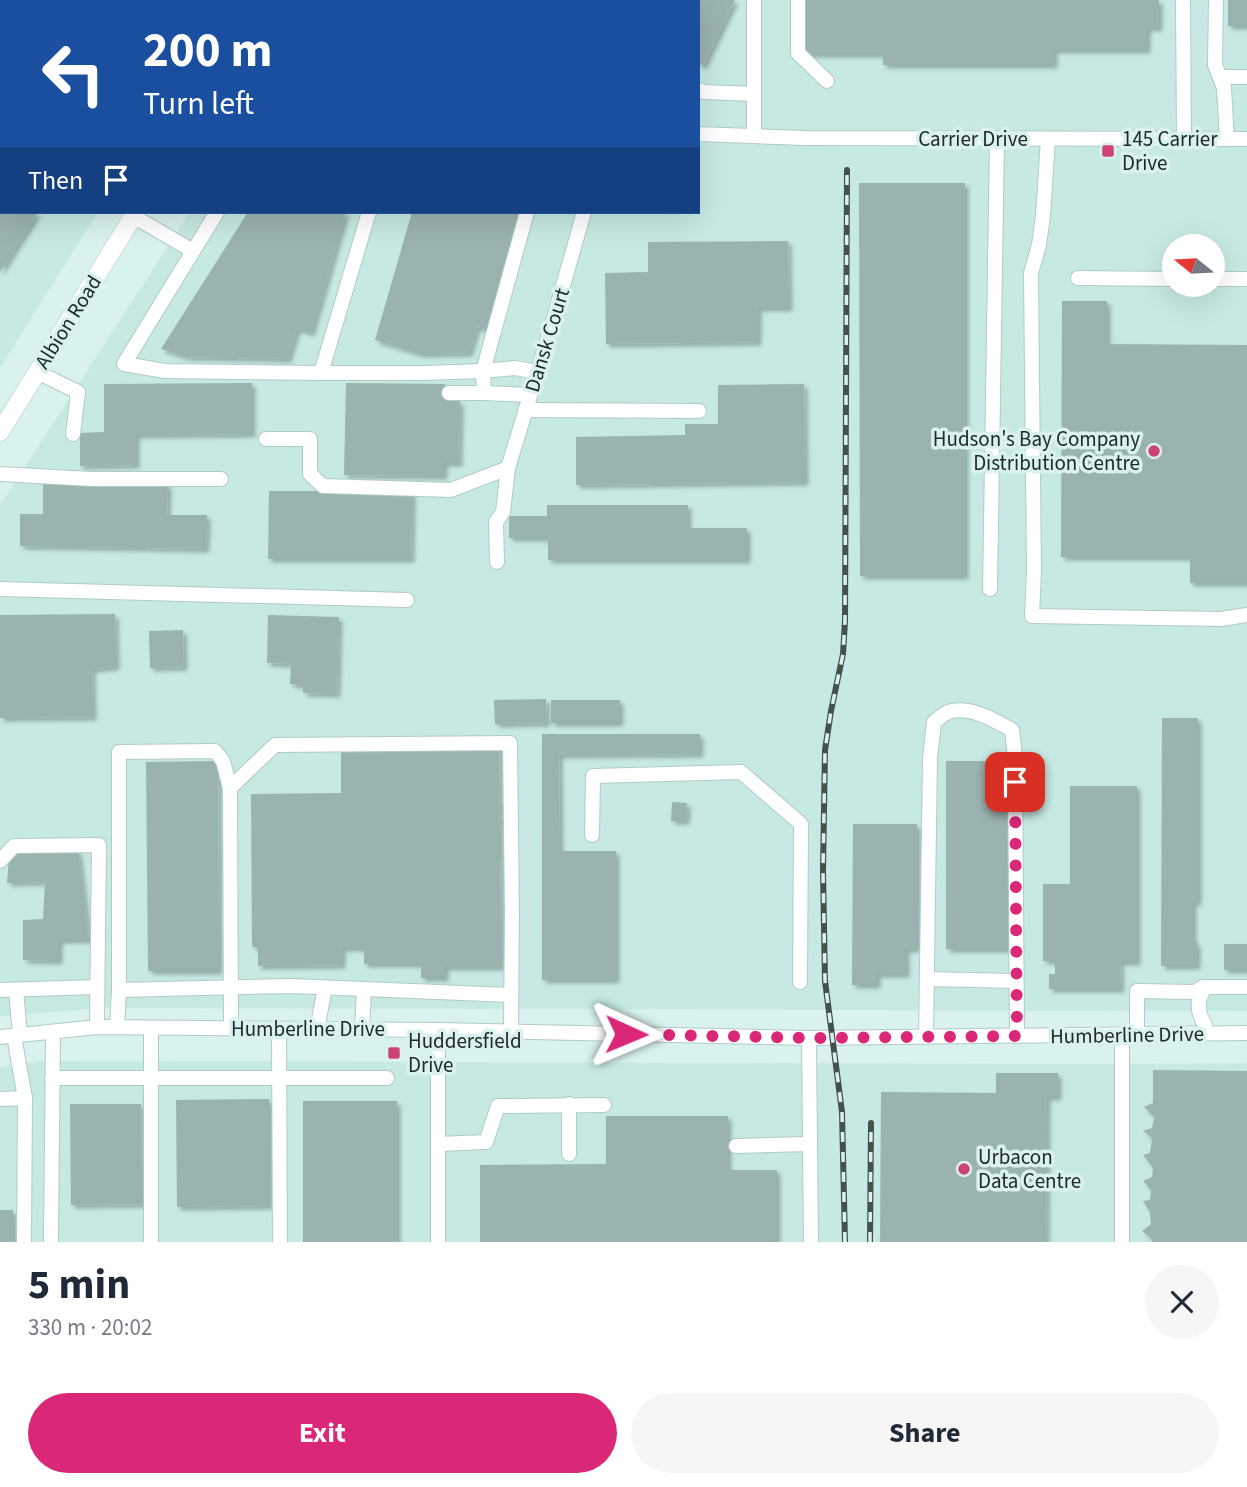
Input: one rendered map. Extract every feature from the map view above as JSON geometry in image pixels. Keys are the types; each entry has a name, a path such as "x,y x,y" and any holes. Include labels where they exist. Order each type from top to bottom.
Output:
{"main road":[{"name":"Albion Road","path":"0,432 134,214"}],"street":[{"path":"754,0 754,136"},
{"path":"798,0 798,52 827,81"},
{"path":"1183,0 1184,139"},
{"path":"1216,0 1215,65 1224,88 1227,139"},
{"path":"1220,77 1247,77"},
{"path":"700,91 754,94"},
{"name":"Carrier Drive","path":"700,134 804,138 1247,139"},
{"path":"990,589 997,139"},
{"path":"1048,139 1043,216 1031,273 1034,557 1032,617 1221,619 1247,615"},
{"path":"134,214 193,251"},
{"path":"216,214 124,364 165,371 425,373 515,368 537,372"},
{"path":"321,373 368,214"},
{"path":"484,393 483,370 526,214"},
{"name":"Dansk Court","path":"497,562 496,522 503,512 508,468 583,214"},
{"path":"1078,278 1162,279"},
{"path":"1225,279 1247,279"},
{"path":"37,372 78,392 73,434"},
{"path":"449,393 484,393 527,403 699,411"},
{"path":"265,439 310,439 310,474 323,486 451,490 508,468"},
{"path":"0,474 91,480 221,479"},
{"path":"0,589 407,600"},
{"path":"926,1037 930,759 934,722 948,712 964,711 980,713 1012,730 1015,757 1017,1036"},
{"path":"230,788 275,746 510,743 511,1032"},
{"path":"117,1027 119,752 215,751 223,761 230,788 231,1029"},
{"path":"592,835 593,776 741,772 800,824 800,982"},
{"path":"0,861 14,846 99,845 97,1027"},
{"path":"927,979 1016,981"},
{"path":"119,990 291,986 511,995"},
{"path":"1122,1242 1129,1035 1137,991 1195,992 1247,986"},
{"path":"0,990 97,987"},
{"path":"317,1029 325,988"},
{"path":"16,990 11,1036 25,1098 24,1242"},
{"path":"362,1030 364,990"},
{"path":"1203,990 1199,999 1200,1017 1205,1029"},
{"name":"Humberline Drive","path":"11,1036 97,1027 438,1030 809,1038 1129,1035 1205,1029 1247,1034"},
{"path":"151,1028 151,1242"},
{"path":"279,1029 280,1242"},
{"path":"438,1030 438,1242"},
{"path":"51,1242 53,1032"},
{"path":"809,1038 811,1242"},
{"path":"52,1078 387,1078"},
{"path":"0,1099 25,1098"},
{"path":"569,1104 569,1154"},
{"path":"438,1144 486,1142 498,1106 604,1105"},
{"path":"736,1146 810,1144"},
{"path":"24,1198 51,1198"}],"shaded area":[{"path":"700,0 1247,0 1247,1011 104,1008 0,1016 0,505 189,214 700,214"},
{"path":"0,214 97,214 0,368"},
{"path":"42,1061 1247,1063 1247,1242 0,1242 0,1067"}],"building":[{"path":"700,0 735,0 703,66 700,64"},
{"path":"805,0 1159,0 1159,28 1147,28 1147,50 1054,50 1054,65 883,65 883,54 805,54"},
{"path":"1228,0 1247,0 1247,26 1228,26"},
{"path":"859,183 965,183 965,576 860,576"},
{"path":"0,214 37,214 0,272"},
{"path":"247,214 345,214 311,333 297,329 288,359 187,357 161,349"},
{"path":"411,214 521,214 487,329 477,327 469,353 420,354 375,340"},
{"path":"788,241 789,308 758,308 758,342 606,344 605,273 648,272 648,242"},
{"name":"Hudson's Bay Company Distribution Centre","path":"1062,301 1107,301 1107,344 1247,345 1247,583 1190,583 1190,557 1061,557"},
{"path":"252,383 252,434 136,435 136,465 80,466 80,433 104,432 104,384"},
{"path":"346,383 445,384 444,401 460,401 459,463 444,463 444,476 344,475"},
{"path":"804,384 805,482 576,485 576,437 685,435 685,424 718,424 718,385"},
{"path":"43,482 168,484 167,515 207,515 206,549 20,546 20,514 43,514"},
{"path":"269,491 412,491 411,559 268,559"},
{"path":"547,505 688,505 688,528 747,528 747,560 548,560 548,538 509,538 509,516 547,516"},
{"path":"115,614 116,667 92,669 93,717 0,718 0,615"},
{"path":"268,615 339,617 337,694 303,693 303,685 290,684 291,664 267,663"},
{"path":"183,630 184,667 150,668 149,631"},
{"path":"546,699 547,723 495,724 494,700"},
{"path":"551,700 620,700 620,723 551,723"},
{"path":"1162,718 1198,718 1198,903 1193,902 1193,942 1197,942 1197,966 1161,966"},
{"path":"542,734 700,734 700,754 559,755 560,851 616,851 616,980 542,980"},
{"path":"499,745 501,967 445,967 445,978 421,978 421,964 364,964 364,948 342,948 342,965 258,966 258,947 252,947 251,794 341,793 341,747"},
{"path":"218,761 219,971 148,971 146,762"},
{"path":"946,761 1013,761 1013,949 946,949"},
{"path":"1070,786 1137,786 1137,962 1120,962 1121,989 1049,989 1049,974 1055,974 1055,961 1043,961 1043,884 1070,884"},
{"path":"672,802 687,803 686,821 671,821"},
{"path":"853,824 917,824 917,949 906,949 906,974 877,974 877,985 852,985"},
{"path":"21,849 78,850 89,940 59,940 59,961 23,960 23,920 43,919 45,882 7,883 9,857"},
{"path":"1224,944 1247,944 1247,970 1224,970"},
{"path":"1153,1070 1247,1071 1247,1242 1152,1242 1142,1231 1151,1224 1150,1212 1143,1201 1150,1200 1151,1190 1143,1181 1152,1177 1153,1168 1143,1155 1150,1153 1152,1138 1143,1131 1152,1128 1154,1117 1144,1107 1153,1103"},
{"name":"Urbacon Data Centre","path":"996,1073 1058,1073 1058,1097 1047,1097 1046,1242 880,1242 881,1092 996,1093"},
{"path":"269,1099 269,1206 177,1207 176,1100"},
{"path":"303,1101 397,1101 397,1242 303,1242"},
{"path":"70,1104 141,1104 142,1204 71,1205"},
{"path":"606,1116 728,1116 728,1170 777,1170 777,1242 480,1242 480,1165 606,1164"},
{"path":"0,1210 13,1210 13,1242 0,1242"}],"railway":[{"path":"845,1242 842,1112 825,981 823,871 825,750 843,654 845,621 847,170"},
{"path":"870,1242 871,1123"}],"place":[{"name":"145 Carrier Drive","path":"1108,151"},
{"name":"Hudson's Bay Company Distribution Centre","path":"1154,451"},
{"name":"Huddersfield Drive","path":"394,1053"},
{"name":"Urbacon Data Centre","path":"964,1169"}],"route":[{"path":"626,1034 809,1038 1017,1036 1015,782"}]}
